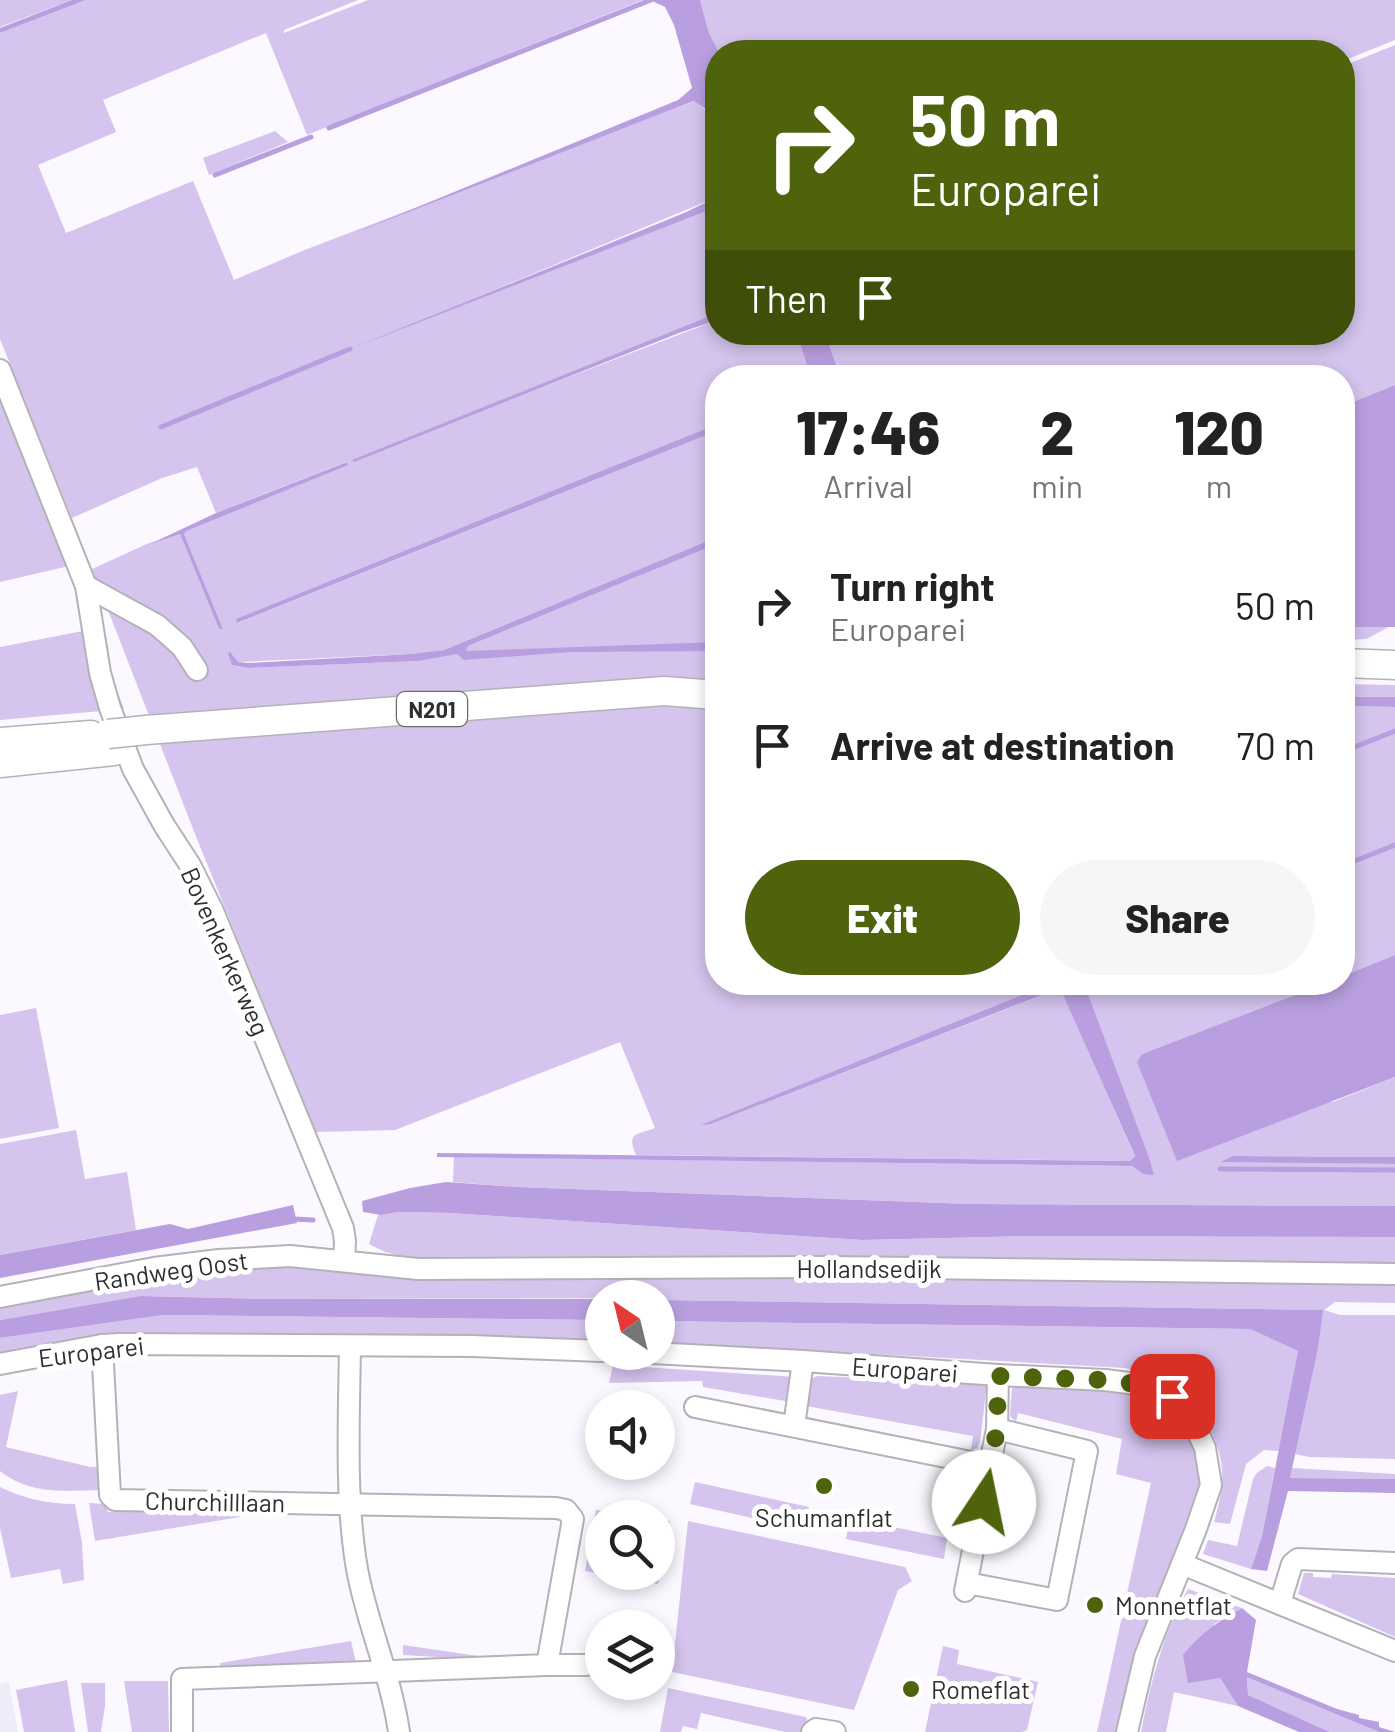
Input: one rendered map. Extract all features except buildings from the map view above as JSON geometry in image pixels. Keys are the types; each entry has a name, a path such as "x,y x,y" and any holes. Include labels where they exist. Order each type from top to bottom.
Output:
{"highway":[{"path":"1355,663 1395,664"},
{"name":"N201","path":"0,742 111,742 668,704 705,697"},
{"name":"N201","path":"0,763 111,742"}],"street":[{"name":"Bovenkerkerweg","path":"0,370 86,586 100,673 110,708 143,789 190,866 218,924 342,1228 344,1261"},
{"path":"86,586 157,625 182,647 197,670"},
{"name":"Randweg Oost","path":"0,1297 219,1260 290,1256 344,1261"},
{"name":"Hollandsedijk","path":"344,1261 418,1269 829,1267 1395,1274"},
{"name":"Europarei","path":"0,1364 102,1345 472,1346 585,1350"},
{"name":"Churchilllaan","path":"102,1345 110,1495 115,1500 352,1503"},
{"path":"350,1346 356,1566 399,1732"},
{"name":"Europarei","path":"675,1354 1105,1380 1145,1385 1172,1396 1194,1421 1206,1448 1211,1476 1209,1491 1145,1656 1127,1732"},
{"path":"794,1426 804,1361"},
{"path":"997,1429 1087,1451 1056,1600 966,1587 997,1429 998,1376"},
{"path":"695,1407 991,1466"},
{"path":"352,1503 566,1510 573,1525 547,1665"},
{"path":"1280,1603 1292,1564 1298,1559 1395,1564"},
{"path":"1182,1564 1395,1652"},
{"path":"182,1732 182,1678 585,1665"},
{"path":"812,1732 836,1732"}],"shaded area":[{"path":"0,0 72,0 0,27"},
{"path":"72,0 86,0 0,33 0,28"},
{"path":"86,0 358,0 284,33 368,0 643,0 307,135 266,33 103,100 116,132 38,165 66,233 193,181 234,280 695,101 705,110 705,202 427,318 705,212 705,318 353,460 705,325 705,345 801,345 808,365 705,365 705,429 237,619 238,623 705,436 705,542 444,650 232,665 248,668 418,661 468,646 705,549 705,995 1022,995 705,1124 1043,995 1064,995 1135,1157 1130,1161 636,1155 633,1138 655,1128 620,1042 395,1130 316,1132 92,569 149,543 180,534 219,629 223,629 184,534 186,530 348,464 216,513 197,467 162,478 72,518 0,339 0,33"},
{"path":"650,0 700,0 713,40 705,40 705,109 694,101 352,234 678,100 692,88 665,7"},
{"path":"700,0 1395,0 1395,40 1355,56 1355,40 713,40"},
{"path":"1395,45 1395,385 1355,401 1355,365 836,365 829,345 1355,345 1355,61"},
{"path":"275,131 288,142 209,175 203,158"},
{"path":"705,203 705,212 350,349"},
{"path":"705,318 705,324 352,460"},
{"path":"801,345 829,345 836,365 807,365"},
{"path":"1395,385 1395,627 1355,627 1355,401"},
{"path":"0,386 69,566 0,582"},
{"path":"705,429 705,436 237,623 236,619"},
{"path":"347,462 348,465 186,531 223,629 219,629 180,534 150,544 216,513"},
{"path":"705,542 705,549 468,646 466,651 705,642 705,651 571,652 464,660 457,654 418,661 248,668 232,665 228,653 238,662 248,663 444,650"},
{"path":"1390,626 1367,639 1355,640 1355,627"},
{"path":"93,629 124,709 0,720 0,647"},
{"path":"1355,684 1395,685 1395,697 1355,697"},
{"path":"1355,697 1395,697 1395,707 1355,706"},
{"path":"1355,706 1395,707 1395,955 1355,971"},
{"path":"1395,955 1395,1077 1177,1161 1137,1062 1142,1054 1295,995 1355,995 1355,971"},
{"path":"1021,995 1042,995 711,1124 701,1125"},
{"path":"1063,995 1088,995 1154,1175 1143,1174 1132,1166 437,1157 437,1153 1130,1161 1135,1156"},
{"path":"1088,995 1295,995 1142,1054 1333,1102 1395,1077 1395,1157 1232,1156 1223,1161 1395,1164 1395,1206 970,1204 453,1182 454,1157 1132,1166 1143,1174 1153,1174"},
{"path":"36,1008 59,1128 0,1139 0,1015"},
{"path":"76,1130 85,1179 127,1172 136,1230 0,1255 0,1144"},
{"path":"1232,1156 1395,1157 1395,1164 1221,1162"},
{"path":"446,1182 970,1204 1395,1206 1395,1237 1025,1236 862,1240 451,1213 363,1212 362,1201"},
{"path":"293,1205 297,1223 0,1278 0,1255 170,1224 188,1229"},
{"path":"398,1212 862,1240 1025,1236 1395,1237 1395,1263 790,1256 405,1257 369,1244 378,1215"},
{"path":"301,1262 635,1273 1395,1281 1395,1303 1335,1302 1324,1310 1340,1315 1395,1315 1395,1459 1295,1454 1318,1349 1322,1310 675,1300 675,1280 585,1280 585,1298 142,1296 0,1320 0,1306 193,1269"},
{"path":"141,1296 585,1299 585,1320 163,1315 0,1338 0,1320"},
{"path":"675,1300 1323,1310 1290,1478 1395,1479 1395,1493 1288,1491 1267,1571 1251,1569 1262,1536 1298,1351 1250,1329 675,1321"},
{"path":"163,1315 585,1320 585,1341 0,1357 0,1338"},
{"path":"675,1321 1250,1329 1298,1351 1280,1451 1264,1450 1246,1464 1230,1524 1214,1522 1222,1471 1218,1448 1198,1404 1188,1392 1164,1378 1125,1368 675,1343"},
{"path":"675,1369 796,1377 791,1402 703,1387 702,1381 609,1383 612,1370"},
{"path":"817,1376 987,1383 980,1442 971,1450 973,1436 806,1406 811,1379"},
{"path":"1019,1384 1084,1387 1143,1398 1167,1410 1185,1429 1197,1457 1200,1496 1136,1649 1115,1732 1097,1732 1151,1483 1116,1474 1122,1439 1018,1413 1016,1422 1010,1416 1012,1388"},
{"path":"18,1391 6,1447 101,1467 102,1490 36,1488 0,1471 0,1395"},
{"path":"1267,1466 1275,1468 1262,1536 1251,1569 1203,1554 1208,1540 1237,1546 1253,1479"},
{"path":"1292,1468 1395,1474 1395,1479 1290,1478"},
{"path":"695,1482 809,1507 805,1530 690,1504"},
{"path":"0,1487 37,1500 75,1504 84,1580 63,1584 60,1569 11,1578 0,1528"},
{"path":"89,1503 105,1504 108,1512 239,1511 240,1517 95,1541"},
{"path":"850,1518 947,1538 944,1559 846,1539"},
{"path":"688,1521 905,1567 912,1581 898,1590 854,1710 675,1673"},
{"path":"1304,1573 1331,1578 1332,1574 1395,1578 1395,1637 1298,1594"},
{"path":"1188,1589 1242,1608 1214,1624 1220,1678 1238,1706 1174,1692 1166,1732 1141,1732 1159,1658"},
{"path":"1242,1608 1256,1620 1247,1672 1359,1718 1379,1722 1379,1727 1395,1732 1379,1732 1247,1677 1248,1695 1330,1732 1299,1732 1238,1706 1220,1678 1188,1683 1183,1655 1210,1628"},
{"path":"351,1641 356,1663 221,1669 220,1663"},
{"path":"403,1645 492,1658 492,1660 403,1655"},
{"path":"943,1646 959,1650 957,1664 1038,1682 1027,1730 925,1732"},
{"path":"1247,1676 1379,1732 1330,1732 1248,1695"},
{"path":"67,1680 75,1732 24,1732 16,1690"},
{"path":"124,1681 168,1681 169,1732 132,1732"},
{"path":"9,1682 18,1732 0,1732 0,1684"},
{"path":"81,1683 105,1683 101,1732 88,1732"},
{"path":"675,1689 806,1717 810,1725 804,1732 785,1732 701,1713 697,1729 683,1726 681,1732 660,1732 666,1700 675,1700"}],"waterway":[{"path":"329,128 651,0"},
{"path":"215,175 311,137"},
{"path":"161,427 350,349"},
{"path":"1355,747 1395,731"},
{"path":"1355,861 1395,845"},
{"path":"1220,1169 1395,1170"},
{"path":"294,1219 313,1220"}],"place":[{"name":"Schumanflat","path":"824,1486"},
{"name":"Monnetflat","path":"1095,1605"},
{"name":"Romeflat","path":"911,1689"}],"route":[{"path":"984,1502 997,1429 998,1376 1105,1380 1145,1385 1172,1396"}]}
